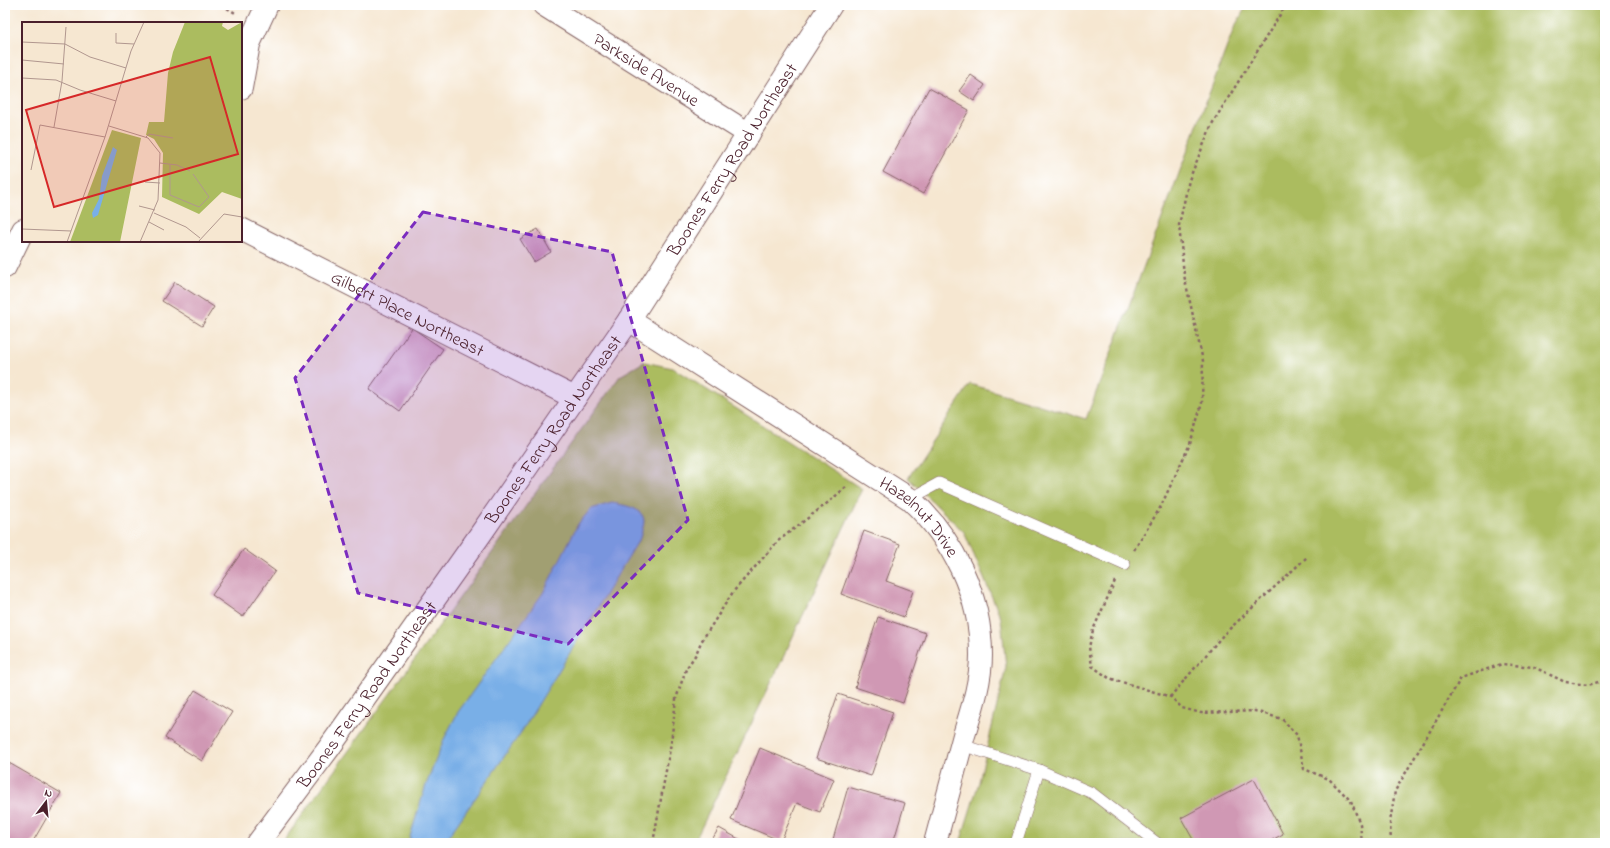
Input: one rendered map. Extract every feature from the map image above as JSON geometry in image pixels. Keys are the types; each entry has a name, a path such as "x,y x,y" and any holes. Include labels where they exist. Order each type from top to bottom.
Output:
{"street":[{"path":"242,82 249,44 267,5"},
{"name":"Parkside Avenue","path":"544,5 749,134"},
{"name":"Boones Ferry Road Northeast","path":"258,843 334,741 629,320 832,5"},
{"name":"Gilbert Place Northeast","path":"242,230 575,398"},
{"path":"5,267 22,232"},
{"name":"Hazelnut Drive","path":"629,320 910,499 936,525 954,555 964,576 977,617 981,655 980,673 977,690 935,843"}],"lane":[{"path":"910,499 938,483 1125,564"},
{"path":"962,745 1039,770 1092,793 1157,843"},
{"path":"1016,843 1039,770"}],"path":[{"path":"1286,5 1212,124 1189,180 1179,225 1184,275 1203,361 1202,403 1190,444 1160,508 1115,582 1093,630 1089,647 1092,666 1109,678 1170,697 1182,708 1201,713 1256,711 1282,719 1297,735 1304,769 1329,779 1351,801 1360,824 1362,843"},
{"path":"653,843 676,699 686,669 696,654 701,642 733,592 778,541 830,501 848,485"},
{"path":"1170,697 1224,634 1307,557"},
{"path":"1391,843 1390,822 1395,791 1461,678 1502,664 1534,667 1565,682 1588,685 1605,680"}],"highlighted area":[{"path":"423,212 612,252 688,520 568,644 358,593 295,378"}],"green space":[{"path":"1247,5 1605,5 1605,843 960,843 979,782 1006,667 1001,618 964,532 908,478 970,384 1086,419 1234,28"},
{"path":"644,362 673,368 862,489 694,843 282,843 620,376"}],"water":[{"path":"612,503 632,508 643,516 644,525 640,538 522,731 444,843 408,843 426,785 444,739 458,712 543,593 578,524 591,509"}],"building":[{"path":"971,75 985,85 974,101 959,91"},
{"path":"929,88 969,110 923,194 883,172"},
{"path":"538,229 551,252 534,262 520,239"},
{"path":"175,282 214,307 202,326 162,301"},
{"path":"412,328 443,349 400,411 369,389"},
{"path":"864,531 900,544 886,581 913,591 904,617 841,594"},
{"path":"244,549 275,571 243,617 212,595"},
{"path":"878,617 926,633 903,703 855,687"},
{"path":"195,690 232,712 202,761 165,738"},
{"path":"838,694 893,712 871,776 816,758"},
{"path":"760,748 834,779 820,812 797,803 781,841 731,820"},
{"path":"9,763 61,793 32,843 5,843 5,770"},
{"path":"1254,779 1283,834 1272,840 1274,843 1195,843 1181,818"},
{"path":"848,787 905,803 893,843 832,843"},
{"path":"719,828 746,843 710,843"}]}
